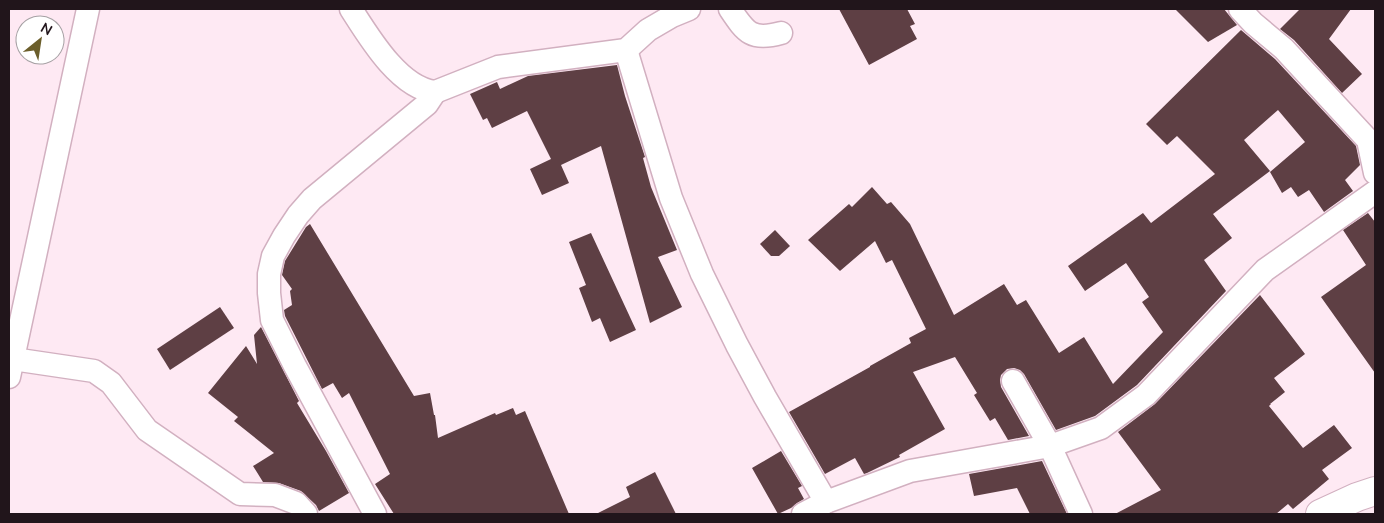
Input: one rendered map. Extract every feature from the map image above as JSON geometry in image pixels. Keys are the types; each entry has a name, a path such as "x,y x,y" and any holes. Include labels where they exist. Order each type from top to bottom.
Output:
{"street":[{"path":"88,9 11,368 94,371 111,383 147,430 240,494 276,495 296,503 306,514"},
{"path":"351,9 373,44 407,79 425,91 435,92 498,66 626,50 648,30 672,16 689,9"},
{"path":"730,9 746,31 757,36 781,33"},
{"path":"1240,9 1372,135 1375,173"},
{"path":"626,50 671,198 702,274 756,380 826,502"},
{"path":"366,511 272,320 269,274 273,256 284,236 298,215 312,199 427,104 435,92"},
{"path":"804,514 826,502 910,471 1050,446 1101,428 1146,395 1265,270 1375,192"},
{"path":"1013,381 1050,446 1080,514"},
{"path":"1320,514 1375,491"}],"building":[{"path":"839,9 907,9 915,24 910,26 917,39 869,65"},
{"path":"1175,9 1224,9 1237,25 1208,42"},
{"path":"1300,9 1351,9 1329,39 1362,74 1342,93 1294,40 1280,29"},
{"path":"1241,30 1275,59 1356,146 1360,165 1345,180 1353,191 1324,212 1309,190 1298,197 1291,187 1282,193 1270,172 1305,142 1278,110 1244,140 1270,171 1213,214 1232,238 1204,260 1226,291 1137,385 1095,416 1056,430 1024,374 1014,368 1007,369 1001,375 1001,387 1029,436 1008,440 995,418 990,421 974,395 977,393 955,357 913,372 945,429 899,455 900,457 867,473 864,474 855,458 825,474 789,412 911,343 909,338 926,329 892,260 886,263 875,241 840,271 808,240 849,204 852,207 872,187 887,204 891,202 910,224 954,315 1004,284 1017,305 1026,300 1059,353 1084,337 1113,384 1163,332 1142,302 1149,297 1126,263 1085,291 1068,266 1143,213 1151,223 1215,174 1177,136 1167,145 1146,124"},
{"path":"617,65 645,157 643,158 651,187 677,250 658,257 682,307 650,323 601,146 561,165 569,183 542,195 530,169 551,159 527,111 492,128 487,118 483,120 470,94 497,82 500,89 528,76"},
{"path":"1368,213 1375,222 1375,373 1321,297 1366,265 1343,230"},
{"path":"310,224 414,396 430,393 438,438 495,413 496,415 513,408 516,415 525,411 569,514 394,514 375,484 390,474 349,393 342,398 333,383 322,389 285,316 284,310 292,305 290,291 292,289 282,275 285,261 306,227"},
{"path":"775,230 790,246 779,256 771,256 760,244"},
{"path":"591,233 636,330 610,342 600,318 592,322 579,288 586,285 569,242"},
{"path":"1260,295 1305,354 1274,378 1285,392 1269,406 1303,448 1334,425 1352,448 1322,470 1329,479 1293,509 1288,504 1276,514 1115,514 1161,490 1118,432 1155,404"},
{"path":"220,307 234,328 170,370 157,349"},
{"path":"261,327 299,401 297,403 349,493 319,511 316,505 301,491 279,483 263,482 253,466 274,453 234,421 238,417 208,393 246,346 257,364 254,335"},
{"path":"781,451 802,486 798,488 804,499 778,514 752,468"},
{"path":"1042,461 1067,514 1030,514 1017,488 974,496 969,474"},
{"path":"655,472 676,514 596,514 630,497 626,487"}]}
